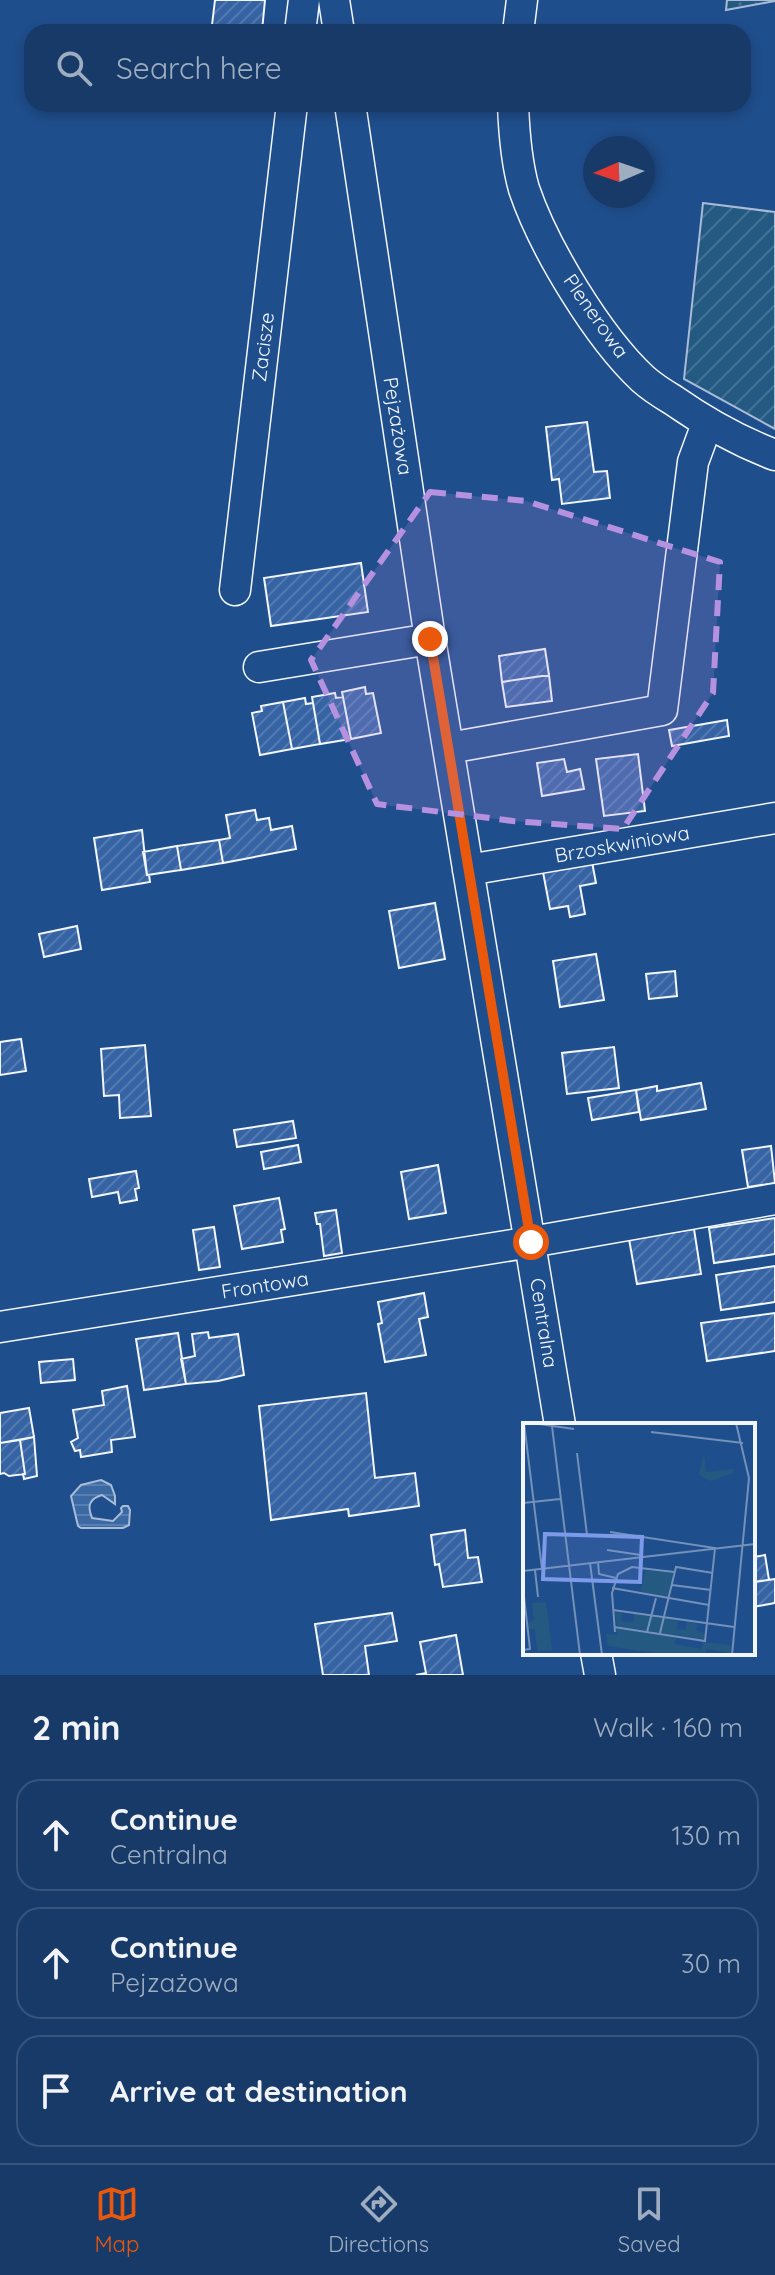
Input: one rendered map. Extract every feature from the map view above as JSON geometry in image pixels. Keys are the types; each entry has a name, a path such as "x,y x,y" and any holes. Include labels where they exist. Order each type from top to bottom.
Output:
{"street":[{"path":"301,24 304,0"},
{"path":"334,0 338,24"},
{"path":"519,24 522,0"},
{"name":"Zacisze","path":"235,590 291,112"},
{"name":"Pejzażowa","path":"351,112 449,748"},
{"name":"Plenerowa","path":"513,112 515,145 524,187 541,230 610,344 645,381 707,424 775,455"},
{"path":"449,748 662,710 693,462 707,424"},
{"path":"259,667 430,639"},
{"name":"Centralna","path":"449,748 560,1423"},
{"name":"Brzoskwiniowa","path":"468,870 775,818"},
{"name":"Frontowa","path":"0,1327 531,1242 775,1199"},
{"path":"596,1655 600,1675"}],"highlighted area":[{"path":"430,492 526,501 720,562 713,693 623,829 513,821 377,804 311,660"}],"shaded area":[{"path":"727,0 775,0 775,1 726,10"},
{"path":"703,203 775,212 775,429 684,379"},
{"path":"101,1480 111,1485 115,1504 102,1495 94,1499 90,1507 92,1518 113,1521 122,1512 123,1506 128,1506 129,1525 123,1528 78,1526 71,1496 81,1485"}],"building":[{"path":"215,0 265,0 263,24 212,24"},
{"path":"587,422 594,472 607,471 610,498 562,504 559,479 552,480 546,427"},
{"path":"361,563 368,612 271,626 264,578"},
{"path":"545,649 549,675 502,682 499,656"},
{"path":"549,675 552,701 506,707 502,682"},
{"path":"365,687 366,694 373,693 381,733 351,739 342,692"},
{"path":"335,693 336,698 343,697 351,739 320,744 312,697"},
{"path":"305,698 306,704 313,703 320,744 292,749 283,702"},
{"path":"283,702 292,749 260,755 252,713 262,711 261,706"},
{"path":"727,720 729,736 672,746 669,730"},
{"path":"638,754 645,811 604,816 596,759"},
{"path":"564,759 567,772 580,769 584,789 542,796 537,763"},
{"path":"255,810 257,820 269,818 271,830 292,826 296,849 223,863 219,840 230,838 226,815"},
{"path":"142,830 150,882 102,890 94,838"},
{"path":"219,840 223,863 181,870 177,846"},
{"path":"177,846 181,870 147,875 143,852"},
{"path":"592,862 596,883 580,886 585,914 570,917 568,906 550,909 543,872"},
{"path":"435,903 445,959 399,968 389,911"},
{"path":"77,926 81,949 44,957 39,934"},
{"path":"596,954 604,1000 560,1007 553,961"},
{"path":"675,971 677,996 649,999 646,974"},
{"path":"21,1039 26,1071 0,1075 0,1042"},
{"path":"145,1045 151,1116 120,1118 119,1095 104,1096 101,1049"},
{"path":"614,1047 619,1088 567,1094 562,1053"},
{"path":"701,1083 706,1109 641,1120 636,1090 657,1086 657,1091"},
{"path":"636,1090 639,1112 592,1120 588,1098"},
{"path":"293,1121 296,1138 237,1147 234,1130"},
{"path":"298,1145 301,1162 264,1169 261,1152"},
{"path":"771,1146 775,1183 748,1187 742,1150"},
{"path":"438,1165 446,1213 409,1219 401,1172"},
{"path":"136,1171 139,1188 135,1189 137,1200 120,1203 118,1192 92,1197 89,1179"},
{"path":"279,1198 285,1229 281,1230 283,1242 242,1249 234,1206"},
{"path":"336,1210 342,1253 324,1256 320,1224 317,1224 315,1213"},
{"path":"775,1218 775,1254 714,1263 709,1228"},
{"path":"214,1227 220,1267 199,1270 193,1230"},
{"path":"694,1229 701,1274 637,1284 629,1239"},
{"path":"775,1266 775,1302 721,1310 716,1275"},
{"path":"424,1293 428,1317 419,1319 426,1355 385,1362 378,1324 382,1323 378,1302"},
{"path":"775,1313 775,1351 707,1361 701,1323"},
{"path":"208,1332 209,1338 238,1334 244,1375 186,1384 181,1359 195,1356 192,1334"},
{"path":"178,1333 186,1384 144,1390 136,1339"},
{"path":"73,1359 75,1380 41,1383 39,1362"},
{"path":"127,1386 135,1437 111,1440 112,1452 81,1457 80,1450 75,1451 71,1442 78,1438 73,1410 104,1405 102,1391"},
{"path":"366,1393 375,1478 415,1473 419,1506 349,1516 348,1509 271,1520 259,1406"},
{"path":"29,1408 34,1437 0,1443 0,1413"},
{"path":"34,1437 37,1476 24,1479 20,1440"},
{"path":"20,1440 25,1474 0,1474 0,1443"},
{"path":"465,1530 468,1558 478,1557 482,1582 443,1587 439,1564 435,1565 431,1535"},
{"path":"765,1555 769,1580 755,1582 755,1557"},
{"path":"775,1579 775,1603 755,1607 755,1582"},
{"path":"392,1613 397,1641 365,1646 369,1675 323,1675 315,1624"},
{"path":"456,1635 463,1675 416,1675 426,1673 420,1642"}],"route":[{"path":"430,639 531,1242"}]}
